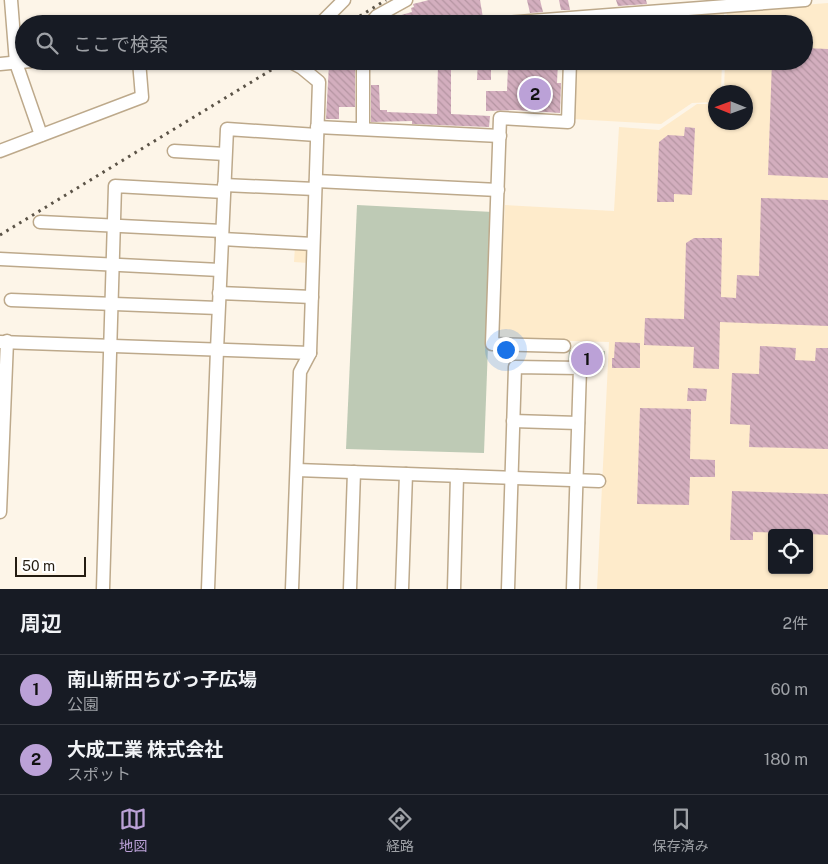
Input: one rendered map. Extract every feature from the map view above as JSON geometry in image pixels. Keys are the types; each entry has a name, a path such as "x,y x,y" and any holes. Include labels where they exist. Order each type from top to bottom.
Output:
{"street":[{"path":"11,0 15,50"},
{"path":"329,15 344,0"},
{"path":"379,15 406,0"},
{"path":"614,15 686,5 805,0"},
{"path":"0,64 15,62"},
{"path":"19,70 41,136"},
{"path":"0,151 142,96 140,70"},
{"path":"292,589 300,372 310,353 319,82 312,70"},
{"path":"363,70 363,128"},
{"path":"564,346 492,344 500,118 568,122 570,70"},
{"path":"208,589 216,350 227,129 317,131 363,128 500,136"},
{"path":"174,152 226,154"},
{"path":"103,589 110,303 115,186 224,188 316,185 498,190"},
{"path":"40,222 114,226 314,244"},
{"path":"0,259 220,270"},
{"path":"219,293 312,297"},
{"path":"11,300 218,308"},
{"path":"0,512 3,342 310,353"},
{"path":"508,589 515,367 580,368 573,589"},
{"path":"514,421 578,423"},
{"path":"296,470 600,482"},
{"path":"350,589 354,472"},
{"path":"402,589 406,474"},
{"path":"454,589 457,476"}],"shaded area":[{"path":"828,3 828,589 597,589 609,342 497,339 505,205 614,211 619,127 659,130 697,104 708,104 708,130 753,130 753,85 724,85 725,70 813,70 813,15 727,15 727,11"},
{"path":"724,12 724,15 684,15"},
{"path":"575,70 722,70 721,85 708,85 708,102 692,103 661,124 572,119"},
{"path":"295,246 309,247 308,263 294,262"}],"green space":[{"path":"357,205 493,212 484,453 346,449"},
{"path":"569,350 605,351 604,367 568,366"}],"building":[{"path":"429,0 480,0 482,15 401,15 412,12 413,4"},
{"path":"527,0 540,0 543,12 530,13"},
{"path":"559,0 568,0 570,10 561,10"},
{"path":"616,0 646,0 647,4 618,6"},
{"path":"813,48 828,49 828,178 768,175 772,70 813,70"},
{"path":"329,70 355,70 355,107 339,107 339,119 326,119"},
{"path":"438,70 451,70 451,114 490,116 489,127 412,124 412,121 371,122 371,85 379,85 380,110 387,110 387,112 437,114"},
{"path":"478,70 491,70 491,80 477,80"},
{"path":"508,70 558,70 557,83 561,83 560,113 515,110 486,111 486,91 507,91"},
{"path":"685,127 695,128 692,195 674,194 674,202 657,202 659,142 668,135 684,136"},
{"path":"761,198 828,200 828,326 720,322 719,369 693,368 694,347 644,345 645,318 684,319 686,243 694,238 722,238 721,297 736,298 737,275 759,276"},
{"path":"615,342 640,343 640,368 612,368"},
{"path":"760,346 796,348 795,360 815,361 816,348 828,348 828,449 749,447 750,425 730,424 732,373 759,374"},
{"path":"688,388 707,389 706,401 687,401"},
{"path":"640,408 691,409 690,459 715,460 715,477 690,477 689,505 637,504"},
{"path":"732,491 828,494 828,535 813,534 813,529 768,529 768,532 753,532 753,540 730,540"}],"railway":[{"path":"362,15 386,0"},
{"path":"0,235 271,70"}],"place":[{"name":"大成工業 株式会社","path":"535,94"},
{"name":"南山新田ちびっ子広場","path":"587,359"}]}
